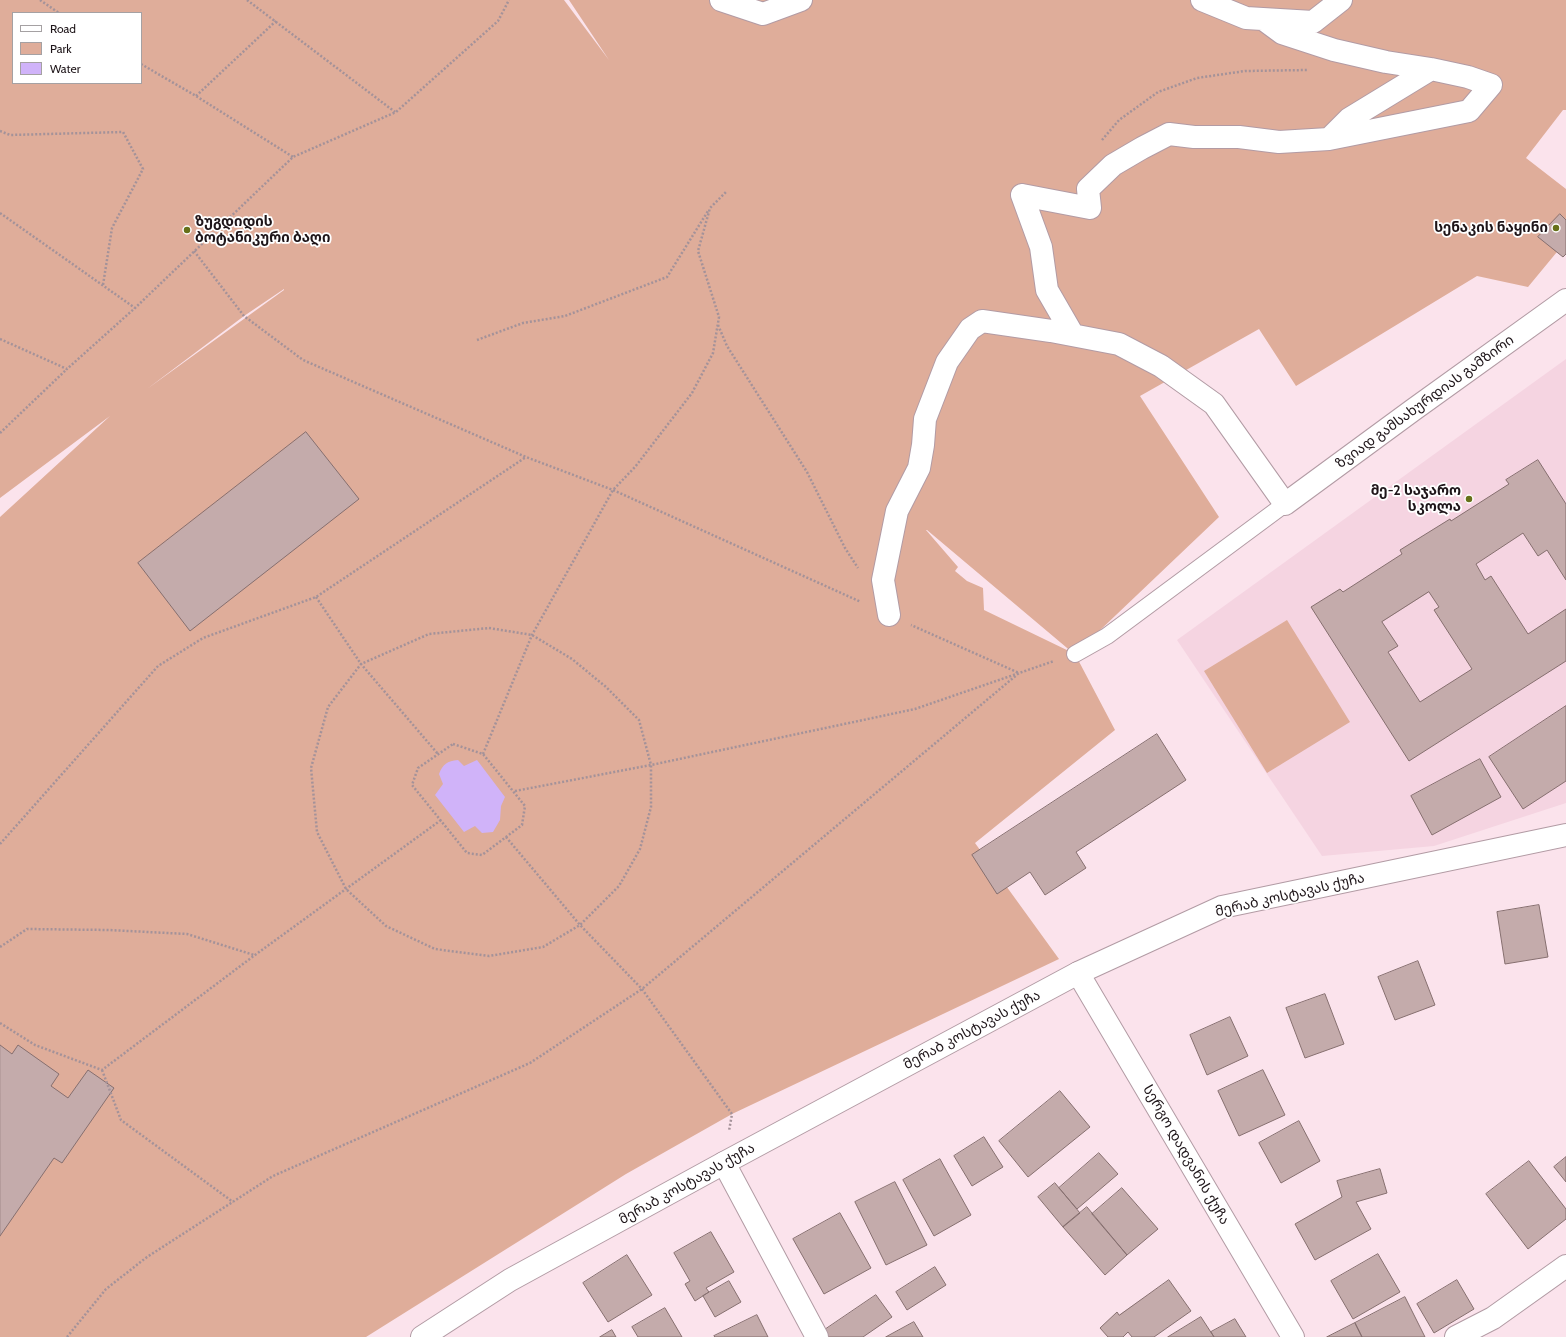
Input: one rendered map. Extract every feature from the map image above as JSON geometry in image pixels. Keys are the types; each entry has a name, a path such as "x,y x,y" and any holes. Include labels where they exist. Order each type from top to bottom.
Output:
{"street":[{"path":"721,0 763,14 801,0"},
{"path":"1202,0 1246,18 1313,22 1341,0"},
{"path":"1073,335 1048,290 1041,247 1022,195 1090,208 1088,189 1113,165 1169,134 1194,137 1239,137 1279,142 1329,139 1469,111 1491,85 1468,77 1431,69 1386,62 1334,50 1282,33 1263,19"},
{"path":"1329,139 1349,119 1431,69"},
{"name":"ზვიად გამსახურდიას გამზირი","path":"1285,504 1566,300"},
{"path":"889,615 883,580 897,511 919,468 925,419 947,362 970,329 982,321 1073,335 1119,344 1161,366 1214,404 1285,504"},
{"name":"მერაბ კოსტავას ქუჩა","path":"422,1337 510,1280 724,1163 1078,973 1222,907 1566,835"},
{"name":"სერგო დადვანის ქუჩა","path":"1078,973 1293,1337"},
{"path":"724,1163 817,1337"},
{"path":"1456,1337 1493,1318 1566,1266"}],"lane":[{"path":"1075,654 1107,636 1285,504"}],"path":[{"path":"40,0 58,12"},
{"path":"247,0 396,112"},
{"path":"0,433 67,369 135,308 293,157 396,112 498,21 509,0"},
{"path":"196,96 276,21"},
{"path":"142,65 196,96 293,157"},
{"path":"1100,142 1118,120 1158,92 1197,78 1245,72 1311,70"},
{"path":"0,131 10,135 123,132 143,169 112,228 103,286"},
{"path":"477,340 523,323 565,316 667,276 710,208 727,191"},
{"path":"483,754 532,635 613,490 635,467 692,393 713,353 719,316 698,251 710,208"},
{"path":"0,213 135,308"},
{"path":"194,251 244,316 303,360 526,457 613,490 1019,673"},
{"path":"718,324 728,346 807,472 845,548 861,572"},
{"path":"0,339 67,369"},
{"path":"0,844 158,666 203,638 316,597 526,457"},
{"path":"316,597 361,664 438,754"},
{"path":"489,628 532,635 572,659 606,687 639,720 651,765 651,807 640,849 619,886 580,925 544,948 490,956 435,949 386,926 346,889 317,832 311,768 328,706 361,664 429,634 489,628"},
{"path":"515,791 651,765 915,709 1075,654"},
{"path":"67,1337 106,1289 147,1257 273,1176 530,1063 642,989 1019,673"},
{"path":"453,744 483,754 515,791 525,806 522,825 482,855 468,853 412,785 418,768 438,754 453,744"},
{"path":"102,1070 255,955 441,820"},
{"path":"506,837 580,925 642,989 732,1114 724,1163"},
{"path":"0,948 27,929 109,930 187,934 255,955"},
{"path":"0,1023 35,1045 102,1070 121,1120 232,1202"}],"shaded area":[{"name":"მე-2 საჯარო სკოლა","path":"1566,359 1566,803 1434,846 1322,856 1177,640"}],"green space":[{"path":"0,0 564,0 609,60 569,0 1566,0 1566,110 1563,110 1526,158 1566,189 1566,241 1528,287 1477,276 1296,386 1259,329 1140,396 1219,517 1075,654 1115,730 975,843 1059,959 732,1114 626,1174 366,1337 0,1337 0,517 110,416 0,498","holes":["284,290 147,389 244,316","927,530 1073,653 984,610 983,588 967,581 955,571 958,567"]},
{"path":"1287,620 1350,722 1267,773 1204,671"}],"water":[{"path":"458,760 464,766 477,760 505,797 501,806 500,820 493,832 482,833 475,826 464,832 435,795 443,784 439,774 442,768 448,762"}],"building":[{"name":"სენაკის ნაყინი","path":"1560,214 1566,220 1566,254 1563,257 1538,237"},
{"path":"306,432 359,499 190,631 138,563"},
{"path":"1538,460 1566,504 1566,580 1547,550 1538,556 1523,533 1476,564 1485,580 1491,576 1528,634 1566,609 1566,661 1409,761 1311,607 1340,589 1343,592 1402,554 1400,550 1450,519 1451,521 1509,484 1506,480","holes":["1429,592 1439,607 1434,610 1472,669 1420,702 1388,652 1398,646 1382,622"]},
{"path":"1566,706 1566,781 1523,809 1489,757"},
{"path":"1157,734 1186,780 1076,852 1086,868 1045,895 1030,872 997,894 972,855"},
{"path":"1480,759 1501,797 1432,835 1411,796"},
{"path":"1539,905 1548,957 1505,964 1497,912"},
{"path":"1418,961 1435,1005 1395,1020 1378,977"},
{"path":"1325,994 1344,1044 1305,1058 1286,1008"},
{"path":"1230,1017 1248,1056 1207,1075 1190,1035"},
{"path":"0,1045 12,1054 18,1045 59,1074 51,1086 68,1098 88,1070 114,1088 62,1163 54,1158 0,1236"},
{"path":"1263,1070 1285,1115 1239,1136 1218,1091"},
{"path":"1060,1091 1090,1127 1028,1177 999,1141"},
{"path":"1299,1121 1320,1161 1281,1183 1259,1143"},
{"path":"984,1137 1003,1167 972,1186 954,1156"},
{"path":"1099,1153 1118,1174 1077,1209 1059,1188"},
{"path":"1566,1157 1566,1182 1554,1167"},
{"path":"940,1159 971,1215 934,1236 903,1180"},
{"path":"1529,1161 1566,1209 1566,1219 1528,1249 1486,1194"},
{"path":"1380,1169 1387,1193 1356,1202 1371,1229 1315,1260 1295,1224 1342,1197 1337,1181"},
{"path":"895,1182 927,1245 886,1265 855,1202"},
{"path":"1055,1183 1080,1213 1063,1227 1038,1197"},
{"path":"1122,1188 1158,1229 1127,1255 1092,1214"},
{"path":"1087,1207 1127,1255 1105,1275 1063,1227"},
{"path":"840,1213 871,1268 824,1294 793,1239"},
{"path":"711,1232 734,1272 706,1288 709,1292 695,1301 685,1284 690,1281 674,1253"},
{"path":"1378,1254 1400,1292 1353,1319 1331,1281"},
{"path":"627,1255 652,1295 608,1322 583,1283"},
{"path":"935,1267 946,1285 907,1310 896,1292"},
{"path":"1169,1280 1191,1311 1154,1337 1132,1337 1128,1332 1123,1337 1108,1337 1100,1328 1117,1312 1119,1315"},
{"path":"1457,1280 1474,1309 1434,1333 1417,1304"},
{"path":"729,1281 741,1302 715,1317 703,1296"},
{"path":"876,1295 892,1317 863,1337 827,1337 823,1331"},
{"path":"1405,1297 1425,1337 1362,1337 1355,1323"},
{"path":"665,1308 682,1337 638,1337 632,1327"},
{"path":"757,1315 768,1337 714,1336"},
{"path":"1201,1317 1214,1337 1168,1337"},
{"path":"1235,1319 1246,1337 1214,1337 1211,1332"},
{"path":"914,1322 923,1337 886,1337"},
{"path":"1355,1323 1362,1337 1327,1337"},
{"path":"612,1330 616,1337 600,1337"}],"place":[{"name":"სენაკის ნაყინი","path":"1556,228"},
{"name":"ზუგდიდის ბოტანიკური ბაღი","path":"187,230"},
{"name":"მე-2 საჯარო სკოლა","path":"1469,499"}]}
